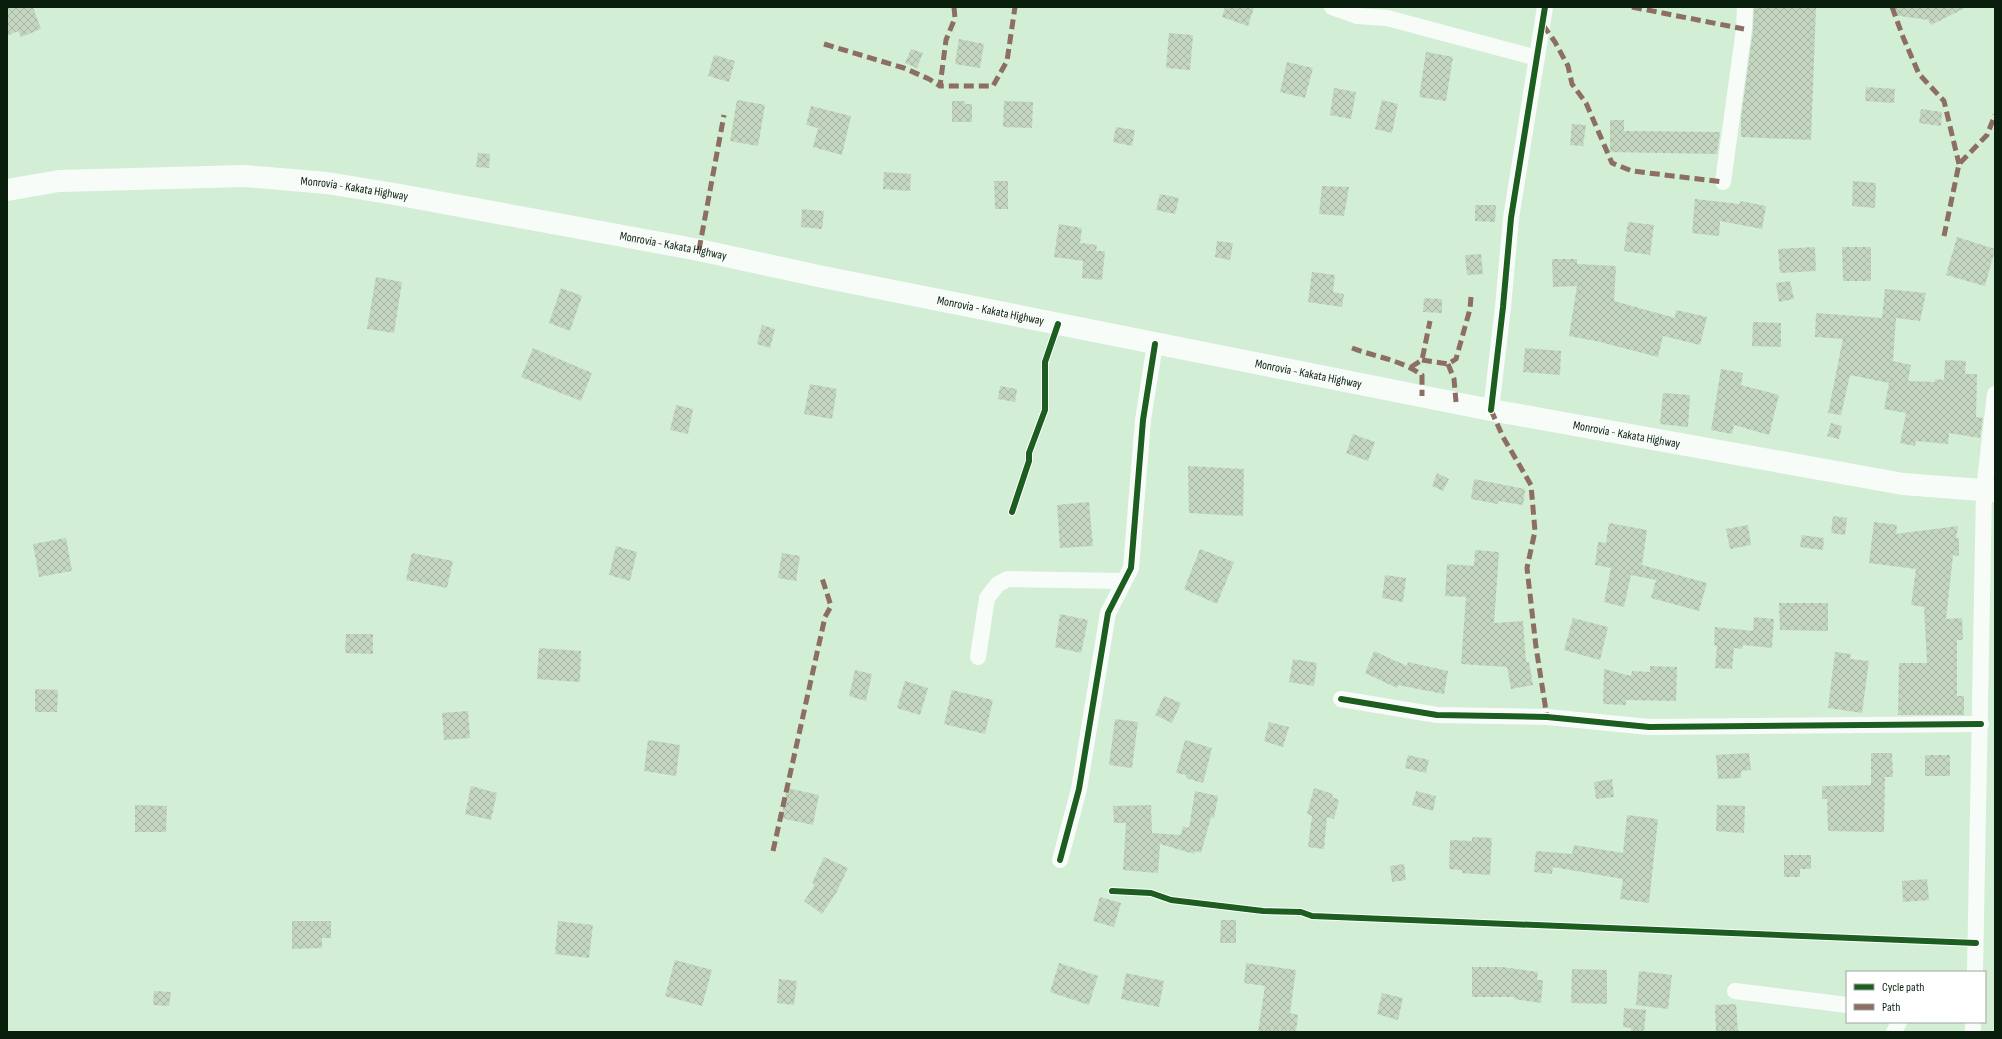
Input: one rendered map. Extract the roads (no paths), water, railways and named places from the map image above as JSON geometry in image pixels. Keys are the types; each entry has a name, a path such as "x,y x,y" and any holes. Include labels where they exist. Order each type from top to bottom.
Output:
{"highway":[{"name":"Monrovia - Kakata Highway","path":"7,190 59,181 238,176 327,183 400,194 699,250 830,279 1491,410 1903,484 1990,490"}],"street":[{"path":"1332,7 1357,16 1387,18 1537,58"},
{"path":"1491,410 1511,218 1545,7"},
{"path":"1723,182 1744,29 1745,7"},
{"path":"1060,860 1079,789 1108,613 1123,581 1131,568 1143,420 1155,344"},
{"path":"1975,971 1981,724 1995,394"},
{"path":"978,657 987,598 998,584 1008,579 1123,581"},
{"path":"1341,699 1437,715 1547,716 1648,727 1981,724"},
{"path":"1735,991 1846,1005"},
{"path":"1894,1032 1898,1023"}]}
